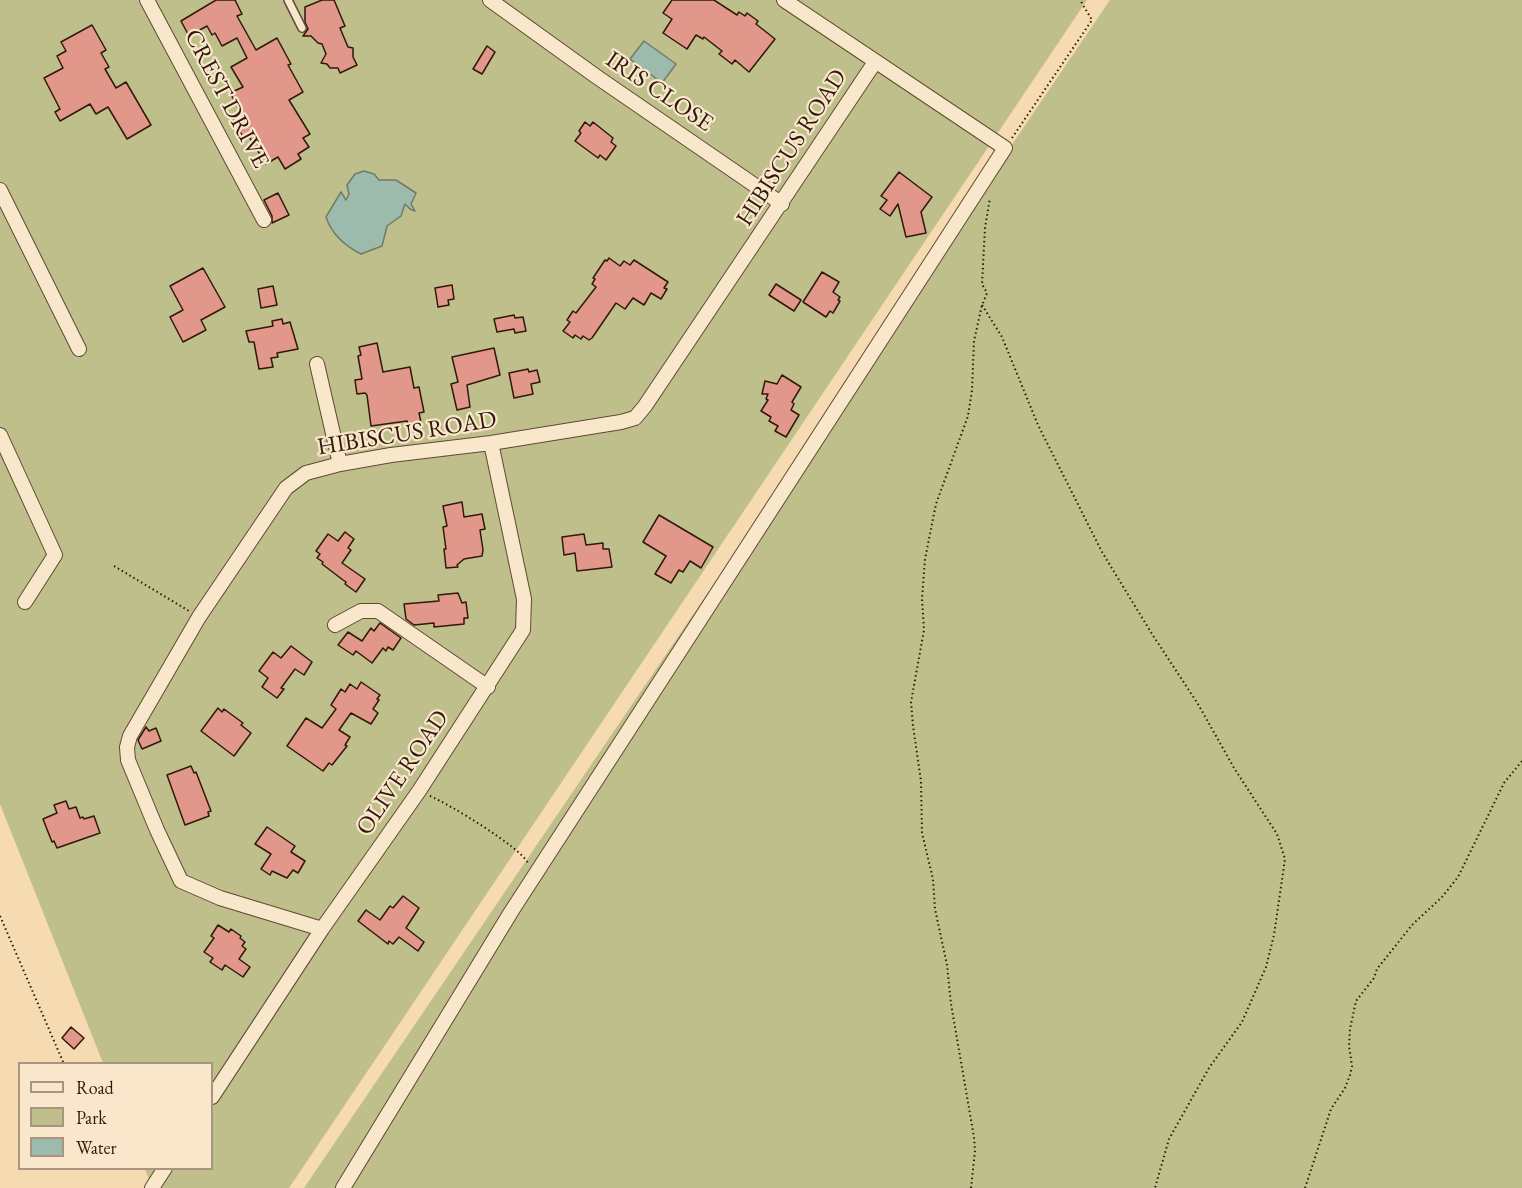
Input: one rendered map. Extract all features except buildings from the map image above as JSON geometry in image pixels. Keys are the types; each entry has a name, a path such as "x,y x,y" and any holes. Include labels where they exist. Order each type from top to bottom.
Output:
{"street":[{"name":"CREST DRIVE","path":"147,0 264,220"},
{"name":"IRIS CLOSE","path":"490,0 782,204"},
{"path":"343,1188 534,877 1005,148 784,0"},
{"name":"HIBISCUS ROAD","path":"322,929 220,898 181,881 128,760 127,747 130,736 199,617 286,488 306,473 340,464 392,455 491,443 634,418 645,406 782,204 875,62"},
{"path":"0,190 79,349"},
{"path":"317,364 340,464"},
{"path":"0,435 55,555 25,602"},
{"name":"OLIVE ROAD","path":"213,1095 322,929 419,791 523,630 524,599 491,443"},
{"path":"335,625 361,611 378,611 488,687"},
{"path":"152,1188 164,1170"}],"lane":[{"path":"288,0 302,28"}],"path":[{"path":"1005,148 1092,20 1080,0"},
{"path":"971,1188 975,1151 974,1137 951,1004 947,965 935,909 933,879 922,833 921,781 911,702 924,630 922,599 925,559 936,504 968,416 972,390 974,341 987,293 982,284 985,228 990,196"},
{"path":"982,305 1002,337 1038,425 1102,552 1277,834 1285,859 1274,935 1266,967 1242,1022 1209,1068 1169,1139 1155,1188"},
{"path":"114,566 199,617"},
{"path":"1305,1188 1331,1109 1345,1088 1350,1075 1352,1066 1349,1046 1350,1029 1356,1001 1399,940 1442,897 1458,877 1504,783 1522,761"},
{"path":"419,791 449,804 511,846 526,860 534,877"},
{"path":"0,916 63,1062"}],"green space":[{"path":"0,0 1087,0 289,1188 152,1188 145,1170 213,1170 213,1062 103,1062 0,804"},
{"path":"1110,0 1522,0 1522,1188 304,1188"}],"water":[{"path":"644,41 676,64 662,83 630,59"},
{"path":"364,171 374,174 379,180 396,180 416,193 411,204 415,211 405,204 401,216 387,226 382,246 361,254 340,239 326,217 341,192 346,200 349,194 347,185 355,174"}]}
